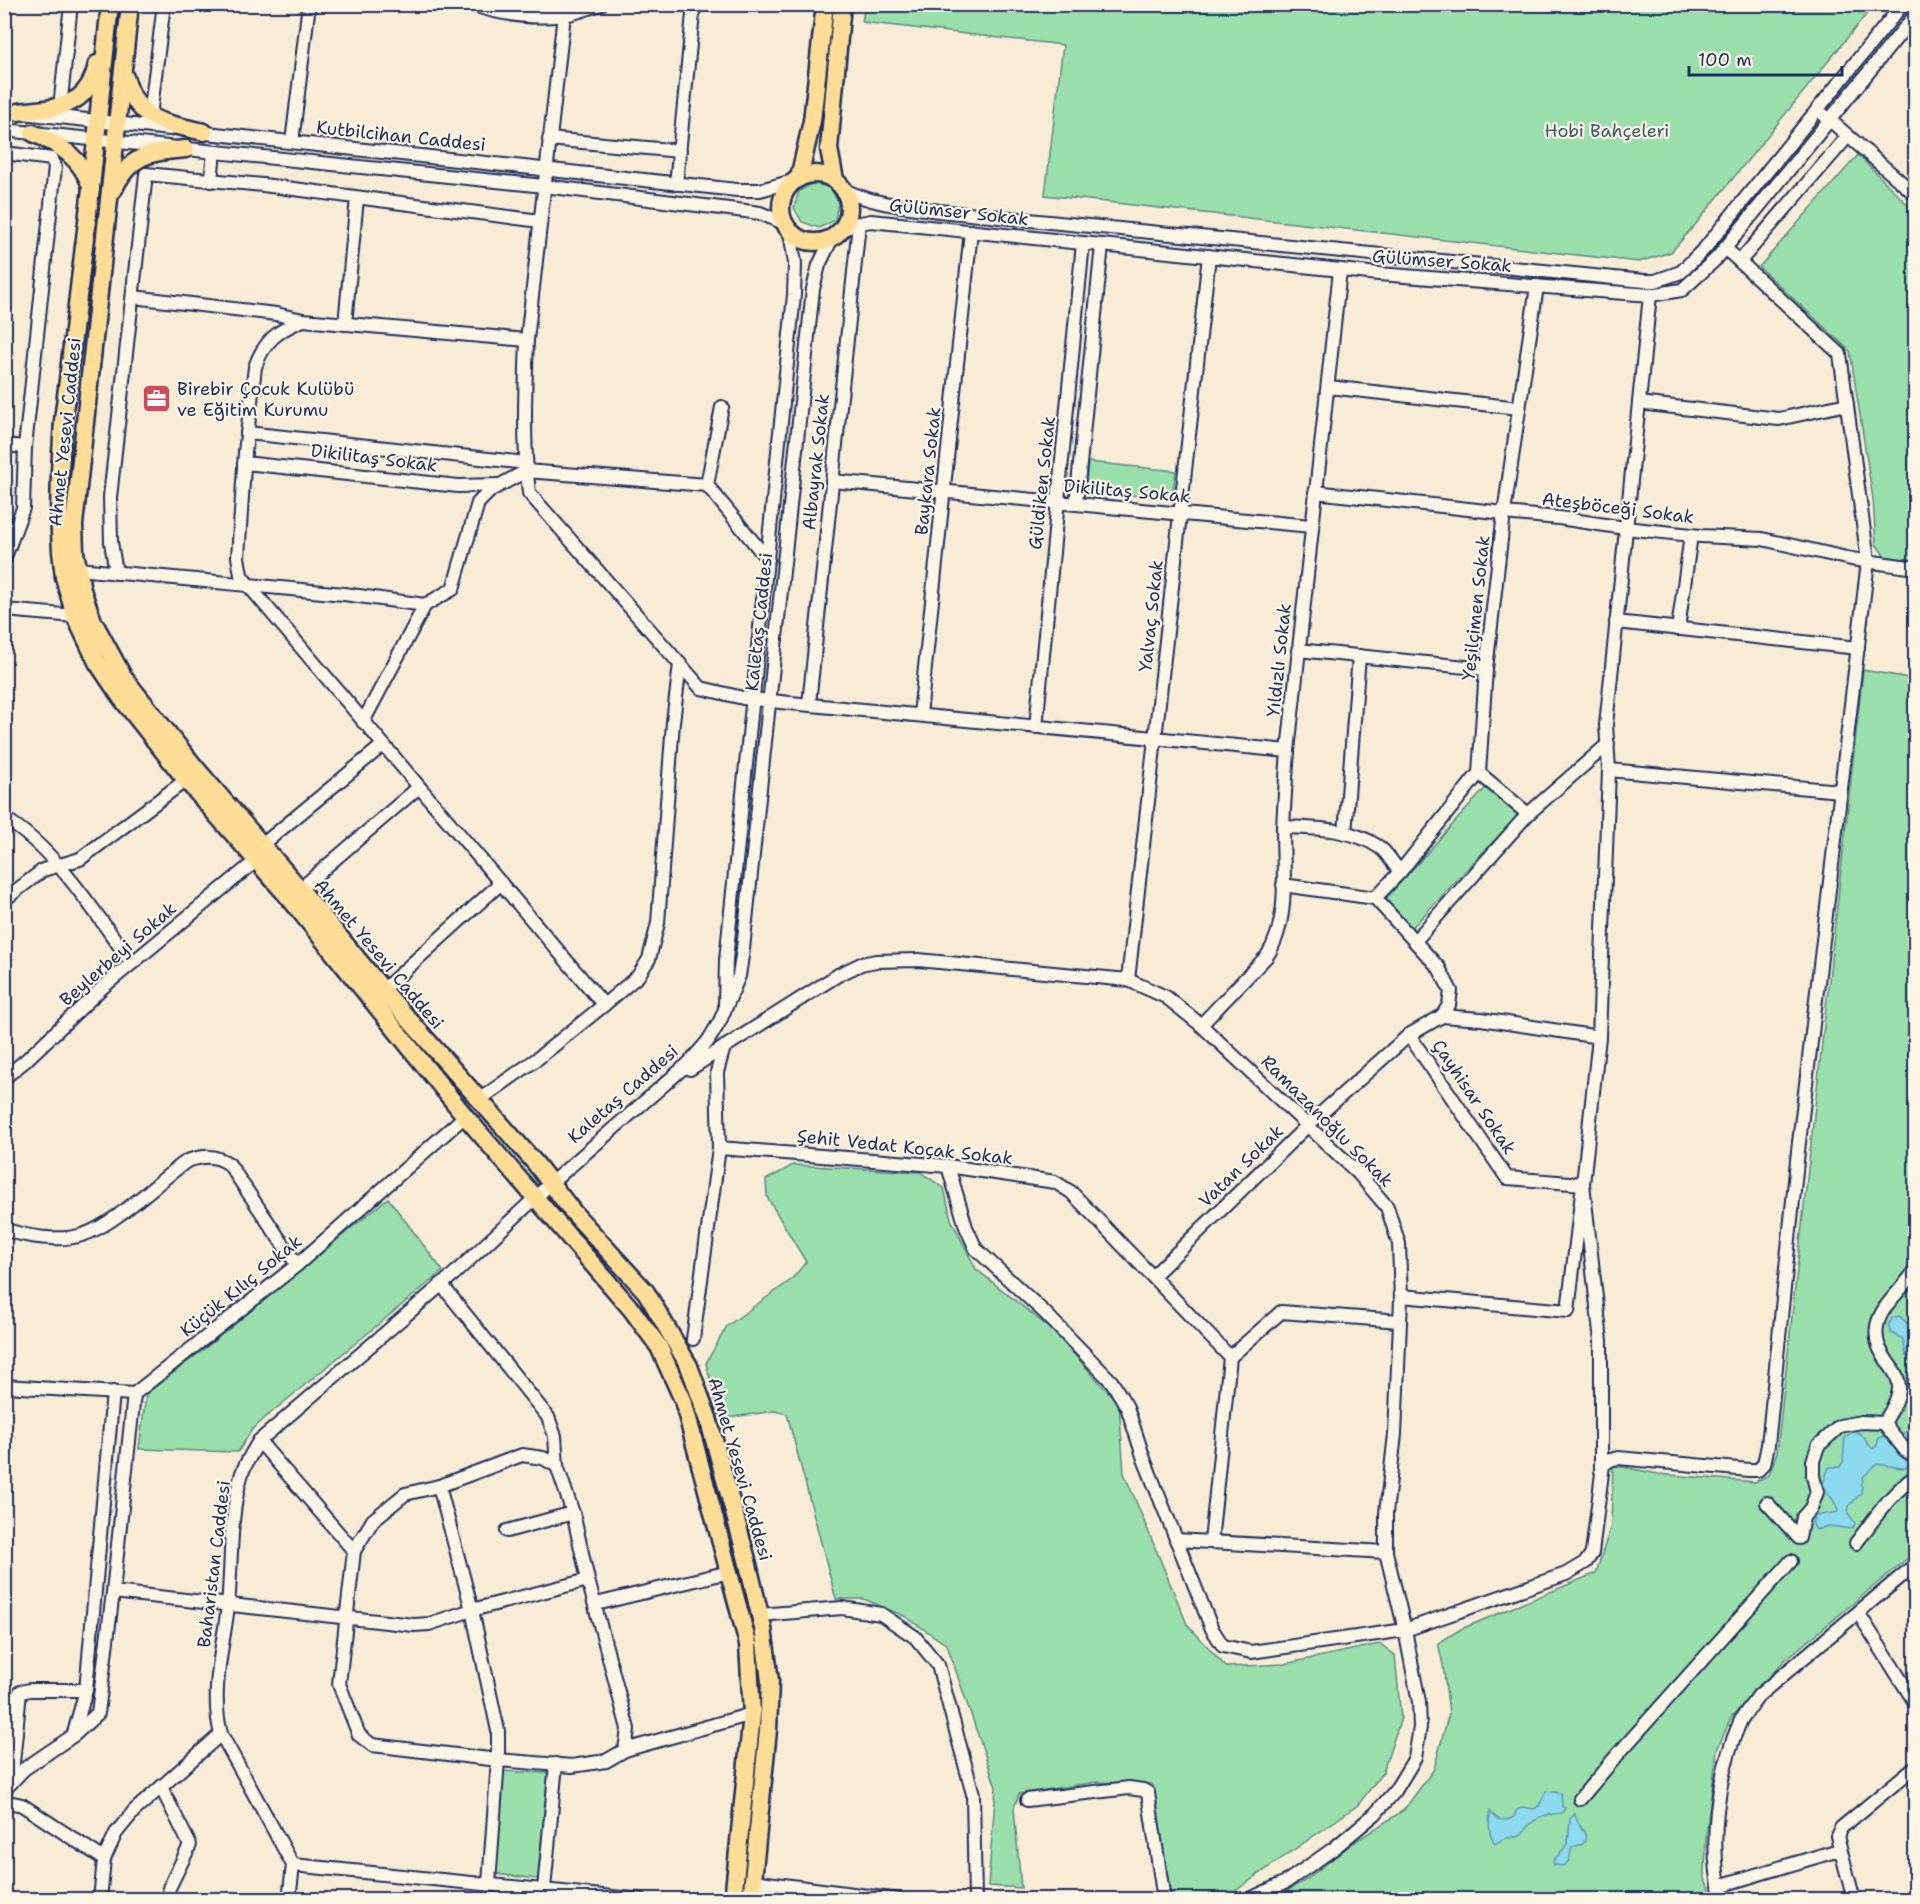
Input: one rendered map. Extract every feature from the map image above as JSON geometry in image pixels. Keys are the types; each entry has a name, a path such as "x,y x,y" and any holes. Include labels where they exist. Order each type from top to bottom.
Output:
{"main road":[{"path":"11,112 60,108 75,100 86,89 94,77 109,4"},
{"name":"Ahmet Yesevi Caddesi","path":"109,4 91,188 63,421 59,514 64,577 75,616 103,671 122,699 186,780 300,889 383,990 536,1164 573,1212 646,1292 689,1366 708,1418 760,1615 770,1681 768,1730 751,1899"},
{"name":"Ahmet Yesevi Caddesi","path":"130,4 74,525 75,552 82,590 93,621 124,678 465,1116 632,1310 659,1347 682,1400 748,1644 752,1714 733,1899"},
{"path":"796,179 812,121 825,4"},
{"path":"839,185 825,175 814,174 796,179 785,190 780,212 787,227 799,239 821,242 836,235 846,222 849,210 848,199 839,185 829,150 842,4"},
{"path":"123,71 132,98 150,116 204,132"},
{"path":"33,133 55,142 67,151 80,164 91,188"},
{"path":"109,200 119,177 133,161 156,151 186,149"}],"street":[{"path":"60,108 71,4"},
{"path":"150,116 164,4"},
{"path":"292,142 309,4"},
{"path":"470,4 491,11 527,15 601,4"},
{"path":"676,184 694,4"},
{"path":"839,185 861,198 880,203 939,211 1655,281 1681,272 1705,248 1903,4"},
{"path":"563,10 526,340 526,467 529,493 701,688 770,701 1288,751"},
{"name":"Gülümser Sokak","path":"836,235 871,221 1340,270 1650,295 1682,290 1717,258 1916,14"},
{"path":"1819,110 1916,195"},
{"name":"Kutbilcihan Caddesi","path":"11,112 676,184 760,190 796,179"},
{"name":"Kutbilcihan Caddesi","path":"4,130 544,186 760,213 787,227"},
{"path":"1740,261 1848,136"},
{"path":"549,139 680,151"},
{"path":"212,181 214,152"},
{"path":"4,153 52,159 55,167 25,447 23,508 4,560"},
{"path":"116,573 111,542 110,497 147,174 263,185 540,221"},
{"path":"345,324 357,198"},
{"name":"Albayrak Sokak","path":"809,704 859,224"},
{"name":"Kaletaş Caddesi","path":"725,1010 726,960 795,283 795,263 787,227"},
{"name":"Baykara Sokak","path":"920,715 971,231"},
{"name":"Kaletaş Caddesi","path":"535,1199 690,1062 708,1041 734,989 742,963 813,289 819,265 836,235"},
{"name":"Güldiken Sokak","path":"1036,727 1083,243"},
{"path":"1076,504 1102,245"},
{"path":"948,1166 966,1227 976,1250 1045,1313 1112,1382 1127,1407 1176,1540 1212,1629 1223,1646 1251,1652 1405,1630 1566,1574 1586,1562 1592,1553 1604,1465 1610,1460 1618,1458 1749,1470 1758,1470 1764,1464 1768,1445 1798,1151 1868,561 1840,354 1725,248"},
{"name":"Yalvaç Sokak","path":"1128,980 1209,256"},
{"name":"Yıldızlı Sokak","path":"1201,1025 1267,956 1274,945 1280,926 1288,751 1340,270"},
{"name":"Yeşilçimen Sokak","path":"1479,773 1486,669 1504,513 1537,286"},
{"path":"1401,1296 1568,1311 1599,1037 1609,770 1606,725 1650,295"},
{"path":"133,297 276,314 303,320 526,340"},
{"path":"303,320 283,328 270,340 255,367 244,463 238,557 241,575 604,1005"},
{"path":"1328,387 1520,408"},
{"path":"1639,403 1779,419 1847,404"},
{"path":"707,485 722,407"},
{"path":"247,433 526,467 707,485 768,560"},
{"path":"4,445 25,447"},
{"name":"Dikilitaş Sokak","path":"244,463 458,486 500,485"},
{"path":"363,722 425,605 453,589 478,503 491,490 526,467"},
{"name":"Dikilitaş Sokak","path":"832,482 1311,526"},
{"name":"Ateşböceği Sokak","path":"1316,492 1559,518 1691,535 1762,539 1868,561 1916,568"},
{"path":"1678,629 1691,535"},
{"path":"78,569 344,594 425,605"},
{"path":"4,610 75,616"},
{"path":"1616,622 1858,648"},
{"path":"1298,650 1486,669"},
{"path":"1345,833 1359,656"},
{"path":"479,1100 537,1059 604,1005 638,976 649,959 658,923 673,722 680,664"},
{"path":"1415,941 1528,814 1608,744"},
{"name":"Beylerbeyi Sokak","path":"4,1078 103,987 383,745"},
{"path":"1609,770 1840,791"},
{"path":"1375,898 1400,872 1479,773 1528,814"},
{"path":"4,900 43,870 80,859 186,780"},
{"path":"300,889 419,787"},
{"path":"4,818 14,824 60,866 132,963"},
{"path":"1283,827 1316,828 1345,833 1380,847 1400,872"},
{"path":"383,990 501,884"},
{"path":"1283,885 1375,898 1439,968 1451,991 1449,1005 1442,1016 1481,1019 1599,1037"},
{"name":"Ramazanoğlu Sokak","path":"667,1084 838,975 861,964 876,961 918,960 1128,980 1166,997 1201,1025 1359,1174 1388,1207 1400,1244 1401,1296 1395,1434 1386,1513 1386,1552 1419,1702 1420,1726 1415,1758 1395,1791 1376,1814 1334,1849 1286,1882 1248,1899"},
{"name":"Vatan Sokak","path":"1153,1276 1308,1125 1409,1035 1442,1016"},
{"name":"Çayhisar Sokak","path":"1409,1035 1507,1178 1583,1184"},
{"path":"693,1339 718,1148 717,1072 724,1047"},
{"name":"Küçük Kılıç Sokak","path":"134,1394 297,1266 465,1116"},
{"name":"Şehit Vedat Koçak Sokak","path":"718,1148 948,1166 1055,1182 1071,1192 1230,1357"},
{"path":"4,1229 30,1236 81,1236 100,1227 187,1161 212,1156 229,1164 297,1266"},
{"path":"1583,1184 1602,1341 1601,1484"},
{"name":"Baharistan Caddesi","path":"293,1865 221,1734 217,1719 217,1692 242,1472 259,1441 441,1284 535,1199"},
{"path":"1884,1423 1899,1390 1898,1378 1882,1356 1877,1344 1877,1325 1883,1311 1916,1269"},
{"path":"441,1284 548,1417 555,1436 557,1466 573,1513 588,1580 628,1729 625,1750"},
{"path":"1211,1542 1230,1357 1281,1312 1400,1321"},
{"path":"4,1386 134,1394 98,1713 74,1735 24,1769 8,1786"},
{"path":"74,1735 86,1690 113,1392"},
{"path":"1767,1503 1799,1538 1803,1517 1811,1508 1817,1492 1813,1476 1813,1461 1818,1446 1840,1426 1861,1422 1884,1423 1905,1450 1916,1458"},
{"path":"259,1441 354,1551"},
{"path":"557,1466 543,1458 522,1455 439,1486 405,1494 373,1520 354,1551 339,1684 359,1735 372,1745 572,1766 606,1761 625,1750 752,1714"},
{"path":"1856,1543 1884,1505 1905,1483 1916,1476"},
{"path":"439,1486 472,1610 498,1731 489,1883"},
{"path":"507,1532 573,1513"},
{"path":"1176,1540 1386,1552"},
{"path":"1580,1799 1791,1561"},
{"path":"1722,1899 1715,1859 1718,1806 1726,1761 1741,1719 1759,1695 1859,1614 1916,1564"},
{"path":"596,1604 729,1572"},
{"path":"113,1592 414,1625 429,1624 472,1610 588,1580"},
{"path":"760,1615 842,1608 881,1614 915,1636 938,1665 973,1794 975,1899"},
{"path":"1859,1614 1916,1704"},
{"path":"8,1786 20,1692 86,1690"},
{"path":"100,1899 104,1859 116,1833 134,1811 221,1734"},
{"path":"544,1889 556,1764"},
{"path":"1854,1899 1837,1836 1841,1828 1916,1766"},
{"path":"160,1787 190,1845 170,1888"},
{"path":"1028,1800 1129,1788 1148,1793 1164,1899"},
{"path":"4,1801 22,1804 104,1859"},
{"path":"1719,1886 1839,1850"},
{"path":"289,1899 293,1865 642,1899"},
{"path":"753,1881 899,1899"}],"green space":[{"name":"Hobi Bahçeleri","path":"865,4 1874,5 1671,252 1639,262 1045,195 1063,45 862,22"},
{"path":"1858,155 1915,210 1915,560 1885,557 1876,544 1873,499 1850,351 1759,267"},
{"path":"813,183 831,188 838,203 835,220 819,228 802,222 794,208 799,191"},
{"path":"1088,462 1176,471 1172,499 1085,491"},
{"path":"1863,670 1915,679 1915,1552 1785,1660 1731,1718 1717,1750 1706,1836 1705,1878 1712,1899 1272,1900 1307,1879 1353,1843 1404,1810 1434,1769 1449,1713 1438,1643 1461,1629 1596,1573 1611,1525 1613,1465 1658,1474 1755,1482 1769,1475 1777,1452"},
{"path":"1490,783 1521,812 1409,931 1382,903"},
{"path":"793,1165 920,1172 944,1188 951,1219 976,1269 1052,1330 1119,1404 1124,1473 1187,1624 1226,1667 1284,1664 1380,1644 1395,1655 1401,1718 1383,1772 1358,1805 1235,1891 1189,1899 1170,1899 1152,1784 1097,1782 1019,1794 1014,1808 1021,1888 988,1886 996,1787 947,1645 904,1616 864,1599 836,1599 787,1414 774,1411 720,1419 706,1363 727,1326 791,1280 806,1262 767,1197 766,1180"},
{"path":"388,1198 443,1271 266,1417 251,1431 238,1452 139,1449 146,1394"},
{"path":"502,1771 548,1773 538,1879 496,1874"}],"water":[{"path":"1899,1316 1908,1324 1913,1333 1915,1355 1912,1357 1906,1356 1903,1339 1891,1333 1888,1326 1892,1318"},
{"path":"1915,1410 1915,1467 1901,1468 1877,1464 1863,1477 1861,1493 1849,1506 1848,1513 1855,1523 1853,1529 1828,1526 1816,1530 1812,1522 1816,1516 1838,1512 1823,1484 1829,1467 1840,1467 1843,1462 1845,1437 1851,1433 1859,1433 1873,1449 1879,1438 1907,1432 1911,1428 1909,1421"},
{"path":"1546,1791 1561,1793 1562,1806 1565,1808 1562,1813 1539,1818 1521,1835 1503,1839 1495,1844 1490,1833 1490,1811 1498,1819 1510,1819 1514,1817 1517,1810 1523,1807 1534,1809 1539,1806"},
{"path":"1575,1814 1585,1832 1583,1844 1572,1847 1566,1864 1554,1865 1553,1861 1568,1844 1570,1819"}],"place":[{"name":"Birebir Çocuk Kulübü ve Eğitim Kurumu","path":"156,399"}]}
